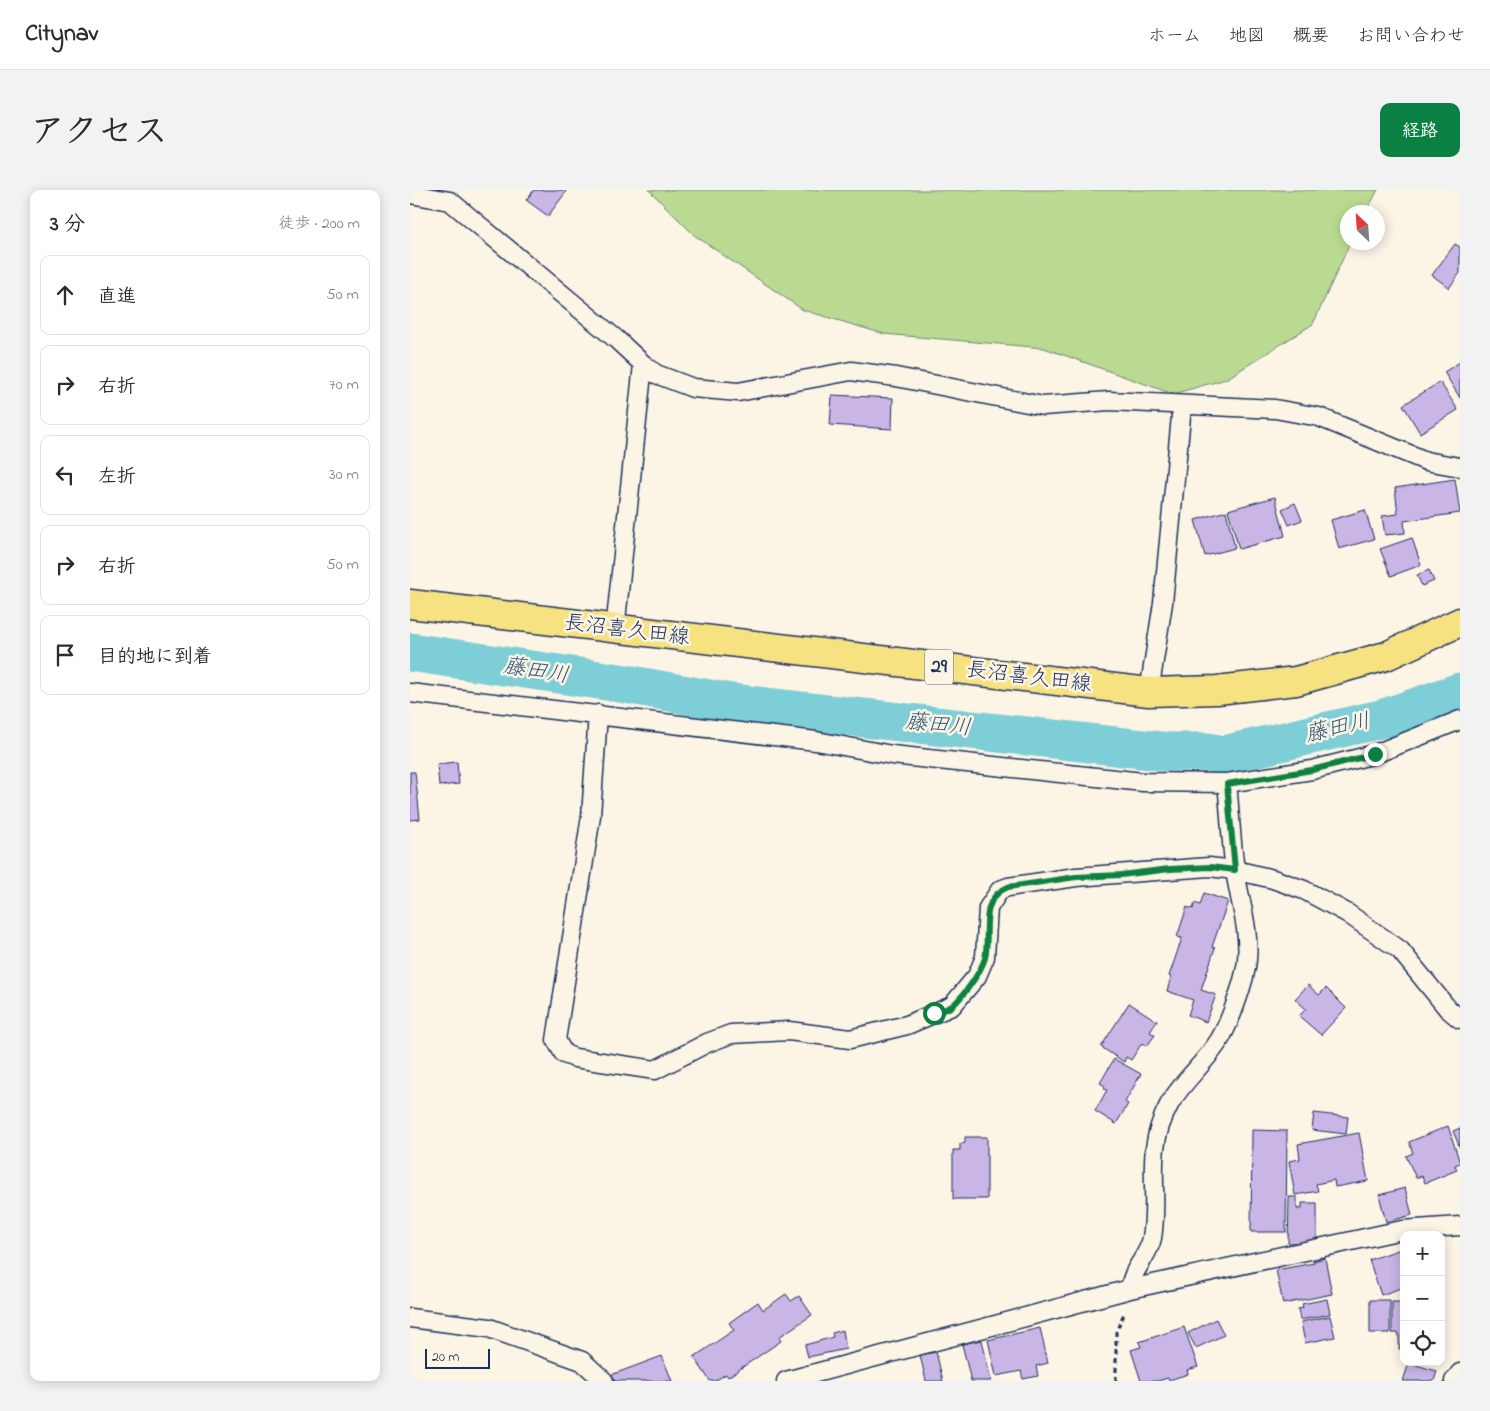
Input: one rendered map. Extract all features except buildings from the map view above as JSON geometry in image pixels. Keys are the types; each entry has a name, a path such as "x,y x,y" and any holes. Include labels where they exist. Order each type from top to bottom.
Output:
{"main road":[{"name":"長沼喜久田線","path":"410,604 615,630 1149,692 1217,690 1296,681 1386,656 1460,622"}],"street":[{"path":"410,194 450,201 616,339 643,364 656,374 693,388 738,392 851,371 896,377 1043,406 1109,401 1275,409 1319,417 1426,461 1460,467"},
{"path":"615,630 643,364"},
{"path":"1149,692 1162,603 1182,406"},
{"path":"410,693 816,741 902,756 1143,782 1227,784 1312,770 1375,754 1460,720"},
{"path":"598,714 591,816 556,1040 564,1054 574,1058 655,1070 707,1043 732,1034 789,1031 850,1039 881,1032 952,1006 981,967 985,957 988,908 1000,890 1008,887 1076,877 1210,867 1235,870 1304,890 1347,913 1400,950 1448,1009 1460,1019"},
{"path":"1130,1289 1131,1276 1145,1256 1151,1240 1154,1213 1152,1158 1159,1126 1169,1104 1216,1046 1224,1032 1247,961 1247,942 1235,870 1227,784"},
{"path":"786,1381 1130,1289 1402,1230 1460,1226"},
{"path":"410,1318 489,1328 582,1360 604,1381"},
{"path":"1454,1381 1460,1373"}],"path":[{"path":"1116,1381 1116,1332 1119,1321 1132,1299 1130,1289"}],"green space":[{"path":"649,190 1378,190 1370,205 1340,205 1340,250 1347,250 1313,324 1226,379 1173,394 1044,348 884,334 803,310 694,235"}],"waterway":[{"name":"藤田川","path":"410,652 626,684 731,703 1169,752 1207,752 1224,755 1385,718 1460,692"}],"route":[{"path":"934,1013 952,1006 977,976 985,957 988,908 1000,890 1008,887 1076,877 1210,867 1235,870 1227,784 1312,770 1375,754"}]}
